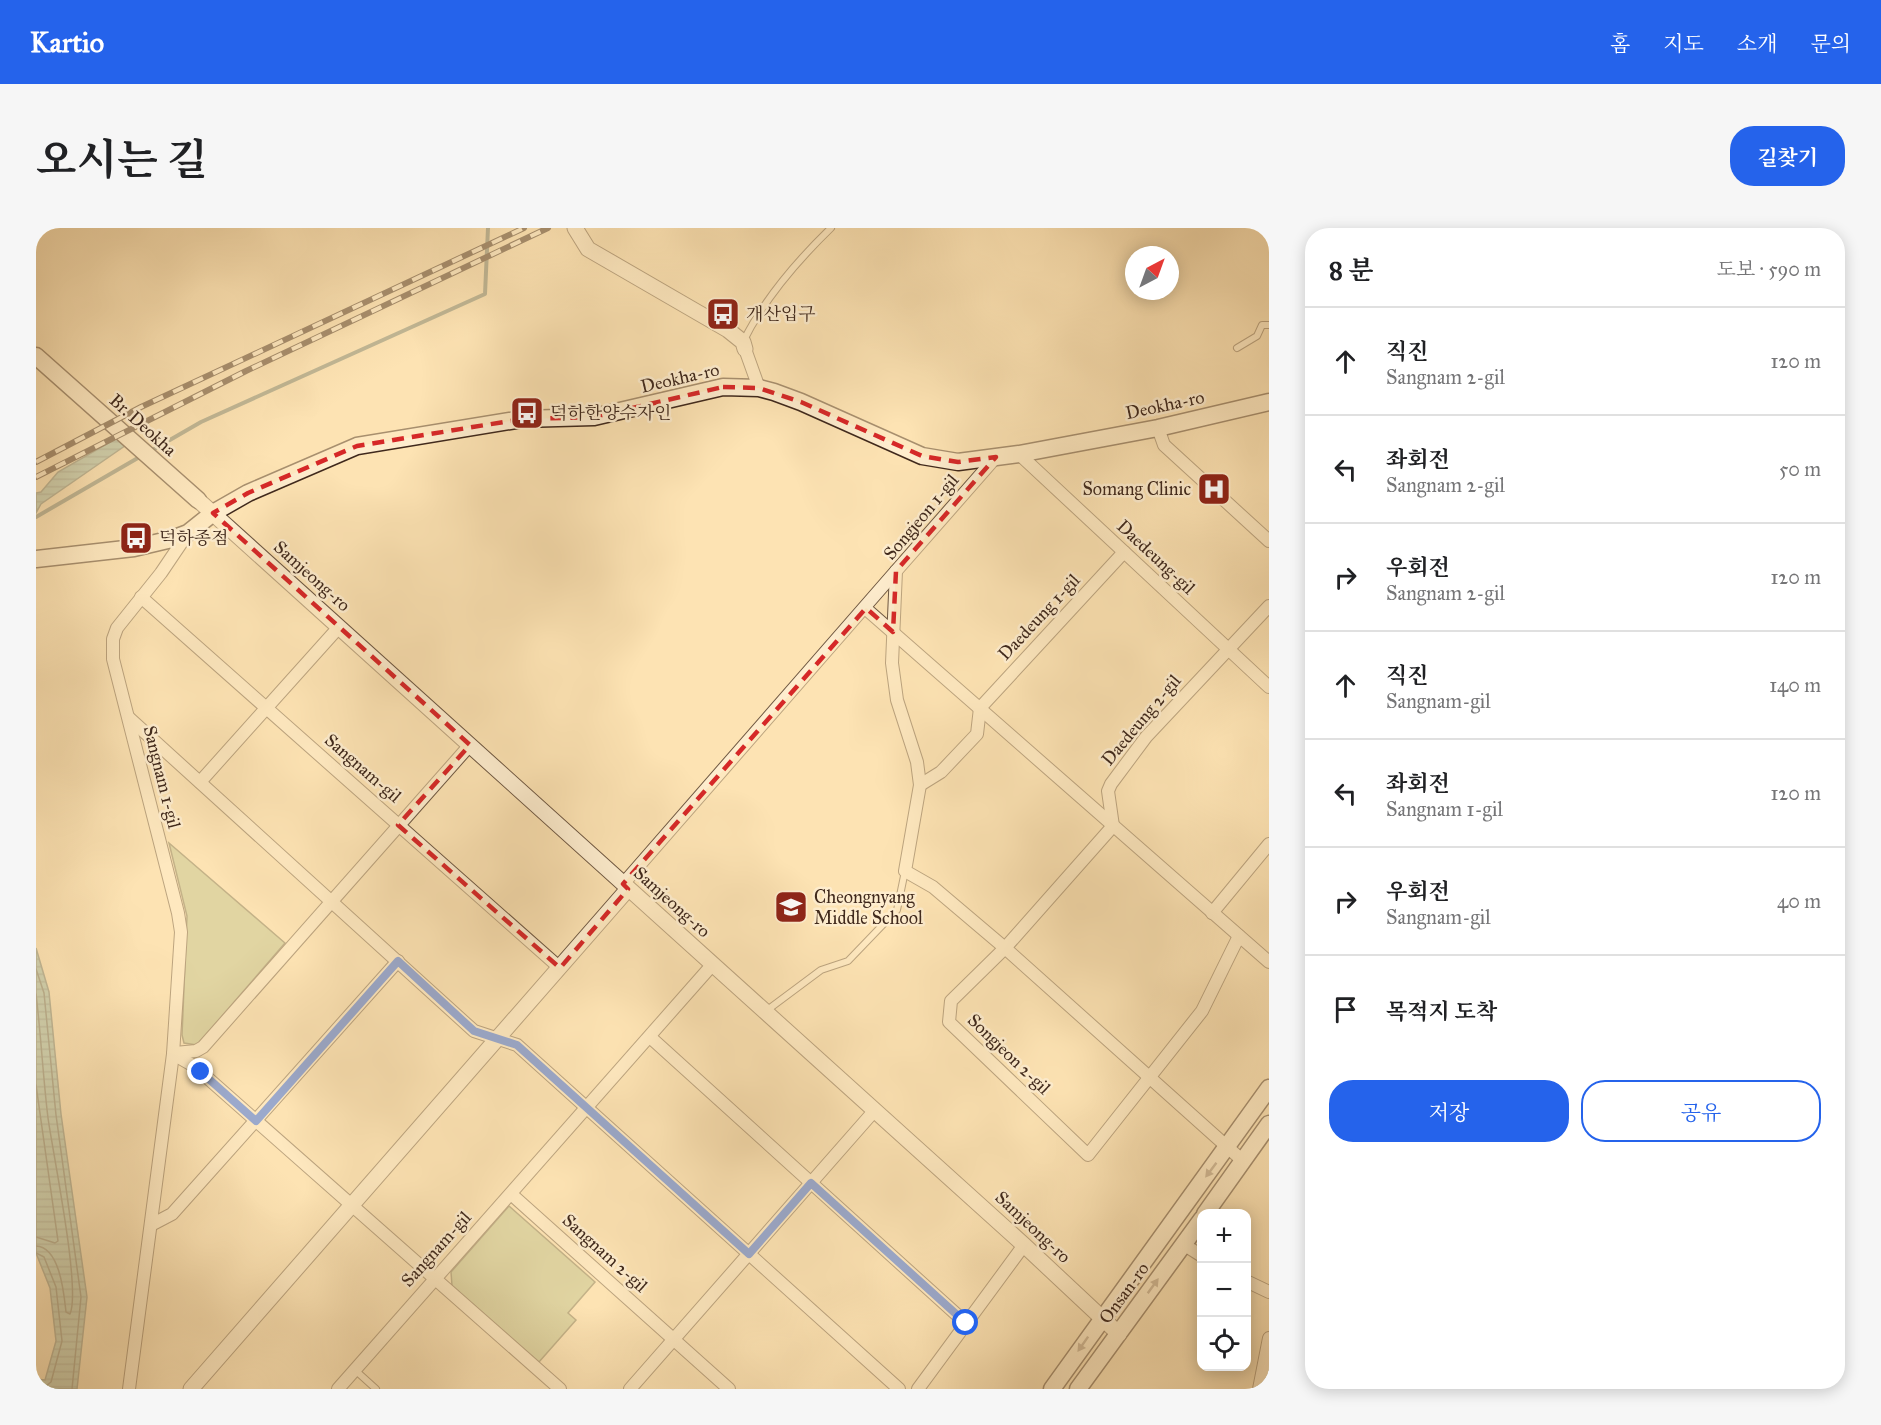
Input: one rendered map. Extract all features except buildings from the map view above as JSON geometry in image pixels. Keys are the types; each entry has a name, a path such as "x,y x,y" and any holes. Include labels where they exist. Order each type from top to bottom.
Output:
{"main road":[{"name":"Br. Deokha","path":"36,356 198,500"},
{"name":"Deokha-ro","path":"36,559 134,548 188,533 213,513 248,493 357,446 522,419 594,417 704,389 757,381 922,456 958,462 1019,454 1158,428 1269,402"},
{"path":"1052,1389 1269,1088"},
{"path":"1209,1209 1269,1124"},
{"name":"Onsan-ro","path":"1078,1389 1197,1226"}],"street":[{"path":"582,236 588,249 728,330 744,345 757,381"},
{"path":"1158,428 1164,445 1269,541"},
{"name":"Daedeung-gil","path":"1019,454 1269,687"},
{"name":"Songjeon 1-gil","path":"904,871 920,785 917,762 897,700 892,663 896,572 996,457"},
{"name":"Samjeong-ro","path":"198,500 875,1110 1119,1334"},
{"name":"Sangnam 1-gil","path":"129,1389 173,1053 181,960 178,913 113,658 113,639 117,628 188,533"},
{"name":"Daedeung 1-gil","path":"980,708 1124,552"},
{"path":"191,1389 560,968 626,886 896,572"},
{"name":"Sangnam-gil","path":"141,597 560,968"},
{"name":"Daedeung 2-gil","path":"1113,826 1108,791 1111,784 1146,737 1269,606"},
{"path":"866,608 1269,962"},
{"path":"200,782 339,627"},
{"path":"920,785 941,772 977,734 980,708"},
{"path":"129,718 474,1031 517,1045 899,1389"},
{"path":"173,1053 196,1051 203,1047 331,899 470,745"},
{"name":"Songjeon 2-gil","path":"1113,826 1005,948 951,1001 949,1022 1088,1155 1149,1078"},
{"path":"1212,913 1269,844"},
{"path":"904,871 933,887 1005,948 1243,1161"},
{"path":"1149,1078 1202,1011 1239,936"},
{"path":"150,1225 172,1214 398,961"},
{"name":"Sangnam-gil","path":"338,1389 588,1109 713,964"},
{"path":"650,1037 966,1323"},
{"path":"173,1053 194,1066 561,1389"},
{"path":"630,1389 875,1110"},
{"name":"Sangnam 2-gil","path":"511,1194 729,1389"},
{"path":"1183,1244 1197,1253"},
{"path":"918,1389 1024,1245"},
{"path":"1251,1283 1269,1292"},
{"path":"1259,1389 1269,1338"}],"lane":[{"path":"744,345 754,320 780,285 831,228"},
{"path":"1237,348 1257,336 1262,325 1269,325"},
{"name":"Songjeon 1-gil","path":"765,1012 821,970 848,961 897,910 904,871"},
{"path":"355,1370 376,1389"}],"highlighted area":[{"path":"723,387 759,388 801,402 922,456 958,462 996,457 896,571 893,632 866,608 623,884 628,889 560,968 398,825 470,745 213,513 248,493 357,446 522,419 594,417"}],"green space":[{"path":"169,843 285,943 197,1045 184,1043 182,1035 187,916"},
{"path":"509,1206 595,1282 568,1313 576,1320 539,1362 452,1286 451,1272"}],"water":[{"path":"124,434 132,441 41,504 36,513 36,493 41,492 58,472"},
{"path":"36,948 49,992 61,1114 87,1297 77,1389 36,1389 36,1379 45,1380 56,1341 50,1288 36,1253"}],"waterway":[{"path":"149,452 201,422 485,294 488,228"},
{"path":"36,517 143,455"}],"railway":[{"path":"36,462 141,407 524,228"},
{"path":"36,477 246,371 548,228"}],"place":[{"name":"개산입구","path":"723,314"},
{"name":"덕하한양수자인","path":"527,413"},
{"name":"Somang Clinic","path":"1214,489"},
{"name":"덕하종점","path":"136,538"},
{"name":"Cheongnyang Middle School","path":"791,907"}],"route":[{"path":"201,1072 256,1121 398,961 474,1031 517,1045 749,1254 811,1183 966,1323"}]}
